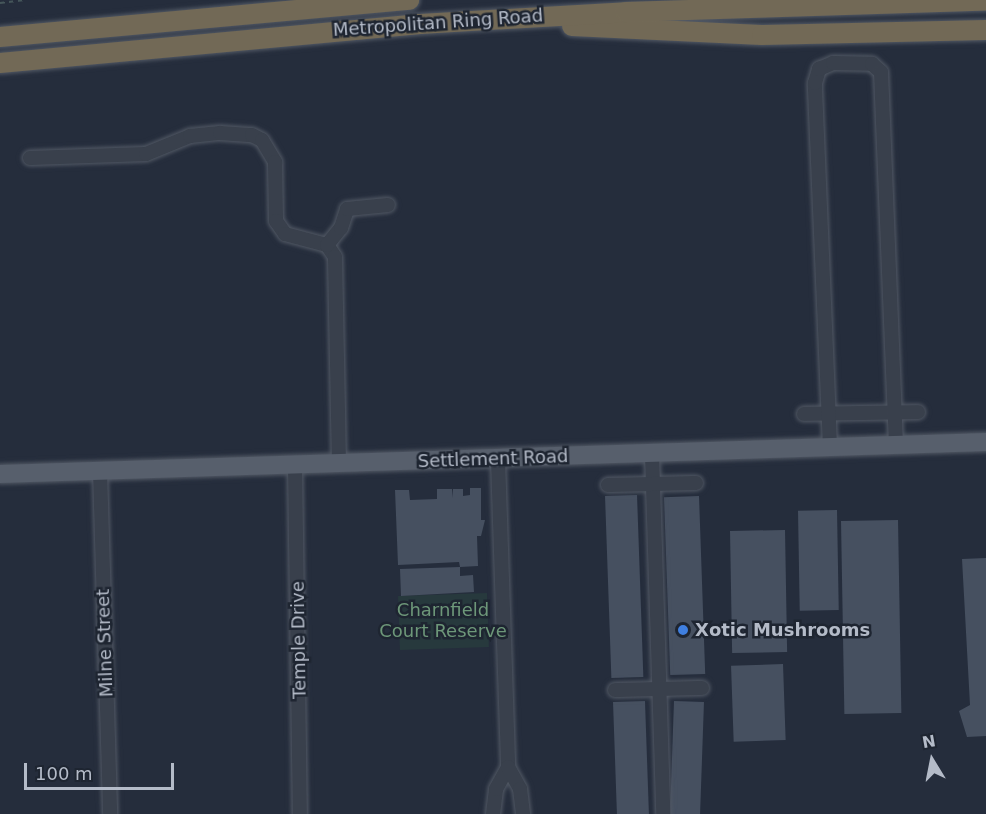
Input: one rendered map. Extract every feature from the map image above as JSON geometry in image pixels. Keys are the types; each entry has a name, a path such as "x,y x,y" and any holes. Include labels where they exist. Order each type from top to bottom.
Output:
{"highway":[{"name":"Metropolitan Ring Road","path":"0,37 409,0"},
{"name":"Metropolitan Ring Road","path":"0,63 299,32 516,19 986,1"},
{"path":"516,19 705,34 986,30"}],"main road":[{"name":"Settlement Road","path":"0,474 498,460 986,442"}],"street":[{"path":"830,447 815,83 819,69 833,63 872,64 881,72 896,445"},
{"path":"30,158 134,156 190,136 234,132 252,135 262,140 275,162 274,210 281,229 292,237 327,245 335,257 339,464"},
{"path":"327,245 341,228 347,209 388,205"},
{"path":"804,414 918,412"},
{"path":"652,454 663,814"},
{"path":"498,460 508,767 520,789 523,814"},
{"name":"Temple Drive","path":"295,465 300,814"},
{"name":"Milne Street","path":"100,471 111,814"},
{"path":"608,485 696,483"},
{"path":"615,690 702,688"},
{"path":"493,814 496,789 508,767"}],"path":[{"path":"0,3 25,0"}],"green space":[{"name":"Charnfield Court Reserve","path":"487,593 489,647 400,650 398,596"}],"building":[{"path":"470,488 481,488 481,520 485,520 481,536 477,536 478,566 460,567 459,562 398,565 395,490 409,490 410,500 437,499 437,489 452,489 452,498 453,489 463,489 463,496 470,495"},
{"path":"637,495 643,677 611,678 605,496"},
{"path":"699,496 705,674 670,675 664,497"},
{"path":"837,510 839,610 800,611 798,511"},
{"path":"898,520 901,713 844,714 841,521"},
{"path":"785,530 787,652 732,653 730,531"},
{"path":"986,558 986,736 967,737 959,711 970,705 962,559"},
{"path":"460,567 460,576 473,575 474,592 401,596 400,569"},
{"path":"783,664 786,740 734,742 731,666"},
{"path":"645,701 649,814 617,814 613,702"},
{"path":"674,701 704,702 700,814 670,814"}],"place":[{"name":"Xotic Mushrooms","path":"683,630"}]}
